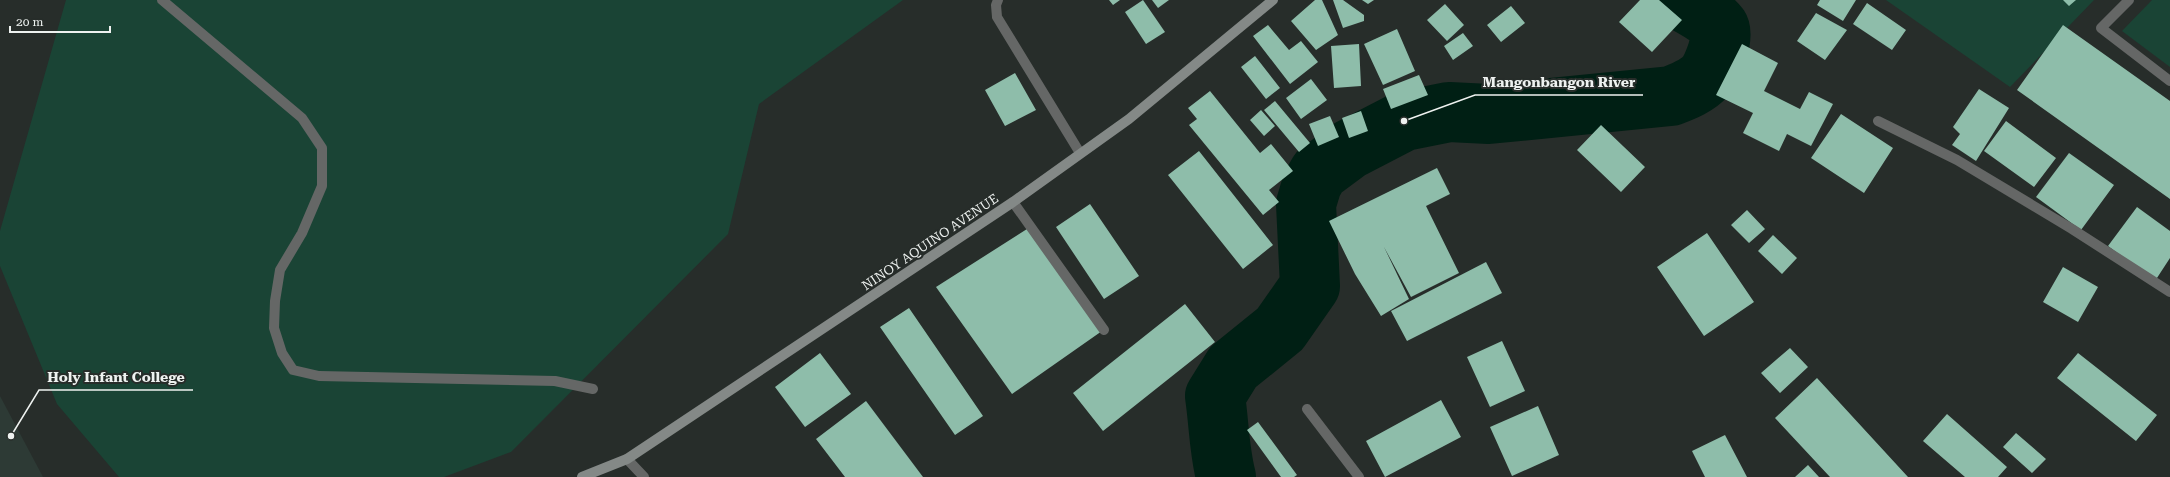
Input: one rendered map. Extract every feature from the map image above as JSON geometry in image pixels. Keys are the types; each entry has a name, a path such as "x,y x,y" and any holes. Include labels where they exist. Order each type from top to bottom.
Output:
{"main road":[{"name":"NINOY AQUINO AVENUE","path":"582,477 627,459 1013,202 1129,119 1273,0"}],"street":[{"path":"162,0 302,118 322,148 322,186 302,233 280,270 275,301 274,328 282,353 293,370 319,376 555,381 594,388"},
{"path":"998,0 996,5 997,17 1080,153"},
{"path":"2129,0 2101,28 2170,81"},
{"path":"1878,121 1956,160 2072,229 2170,292"},
{"path":"1013,202 1104,330"},
{"path":"1308,409 1359,477"},
{"path":"627,459 644,477"}],"shaded area":[{"path":"0,396 43,477 0,477"}],"green space":[{"path":"66,0 903,0 759,104 728,234 511,452 444,477 119,477 57,404 0,266 0,231"},
{"path":"1886,0 2094,0 2010,87"},
{"path":"2152,0 2170,0 2170,67 2122,31"}],"building":[{"path":"1109,0 1120,0 1113,5"},
{"path":"1143,0 1165,32 1146,44 1125,12"},
{"path":"1152,0 1169,0 1158,8"},
{"path":"1315,0 1322,0 1338,35 1316,50 1291,21"},
{"path":"1333,0 1343,0 1364,15 1364,21 1343,28"},
{"path":"1362,0 1374,0 1368,4"},
{"path":"1640,0 1659,0 1682,20 1652,52 1619,22"},
{"path":"1820,0 1856,0 1843,21 1817,5"},
{"path":"2063,0 2076,0 2069,6"},
{"path":"1867,3 1906,30 1892,50 1853,24"},
{"path":"1445,4 1464,25 1447,41 1427,20"},
{"path":"1511,6 1525,23 1501,42 1487,25"},
{"path":"1816,13 1847,30 1825,60 1797,41"},
{"path":"1268,25 1289,50 1301,41 1318,62 1290,84 1253,36"},
{"path":"2063,25 2170,101 2170,199 2017,90"},
{"path":"1397,29 1415,71 1383,85 1364,44"},
{"path":"1463,33 1473,46 1453,60 1444,46"},
{"path":"1359,44 1361,86 1334,88 1331,46"},
{"path":"1742,44 1778,63 1764,91 1800,109 1809,92 1833,104 1811,146 1787,134 1779,151 1743,133 1753,113 1716,95"},
{"path":"1255,56 1280,88 1266,99 1241,67"},
{"path":"1015,73 1036,110 1005,126 985,90"},
{"path":"1419,75 1428,95 1391,109 1383,89"},
{"path":"1311,79 1327,100 1301,119 1286,98"},
{"path":"1979,89 2009,108 1976,161 1952,145 1960,134 1953,127"},
{"path":"1210,91 1260,153 1271,144 1293,171 1269,190 1279,202 1263,215 1189,125 1197,119 1188,108"},
{"path":"1275,101 1310,143 1299,152 1264,110"},
{"path":"1261,110 1275,126 1264,136 1250,120"},
{"path":"1361,111 1368,131 1349,138 1342,118"},
{"path":"1841,114 1893,148 1864,193 1811,158"},
{"path":"1330,116 1339,137 1318,146 1309,124"},
{"path":"2006,121 2056,158 2034,187 1984,151"},
{"path":"1601,125 1645,167 1621,192 1577,150"},
{"path":"1199,151 1273,245 1243,269 1168,175"},
{"path":"2069,153 2114,185 2081,230 2036,197"},
{"path":"1437,168 1450,194 1426,206 1459,273 1411,297 1384,247 1409,299 1381,316 1355,274 1329,221"},
{"path":"1090,204 1139,276 1104,299 1056,227"},
{"path":"2137,207 2170,231 2170,258 2155,281 2108,246"},
{"path":"1747,210 1765,229 1749,243 1731,225"},
{"path":"1027,229 1102,331 1012,394 936,287"},
{"path":"1707,233 1754,302 1704,336 1657,267"},
{"path":"1773,235 1797,258 1782,274 1758,251"},
{"path":"1486,262 1502,293 1407,341 1391,311"},
{"path":"2063,267 2098,287 2078,322 2043,302"},
{"path":"1185,304 1215,342 1103,431 1073,393"},
{"path":"909,308 983,416 955,435 880,327"},
{"path":"1502,341 1525,391 1490,407 1467,357"},
{"path":"1790,348 1808,367 1780,393 1761,373"},
{"path":"820,353 851,394 805,427 775,387"},
{"path":"2078,353 2157,415 2136,441 2057,378"},
{"path":"1817,378 1908,477 1830,477 1775,418"},
{"path":"1441,400 1461,437 1385,477 1366,441"},
{"path":"866,401 923,477 845,477 816,439"},
{"path":"1538,406 1559,455 1512,476 1490,427"},
{"path":"1947,414 2007,467 1998,477 1965,477 1923,441"},
{"path":"1258,422 1297,475 1294,477 1281,477 1247,430"},
{"path":"2016,433 2046,459 2032,473 2003,447"},
{"path":"1725,435 1747,477 1705,477 1692,451"},
{"path":"1808,465 1819,477 1795,477"}],"waterway":[{"path":"1226,477 1220,447 1215,396 1233,367 1280,329 1310,286 1306,204 1312,184 1319,172 1350,149 1404,121 1449,112 1489,114 1671,96 1685,90 1699,83 1709,72 1717,52 1720,31 1719,27 1711,19 1681,0"}],"place":[{"name":"Mangonbangon River","path":"1404,121"},
{"name":"Holy Infant College","path":"11,436"}]}
